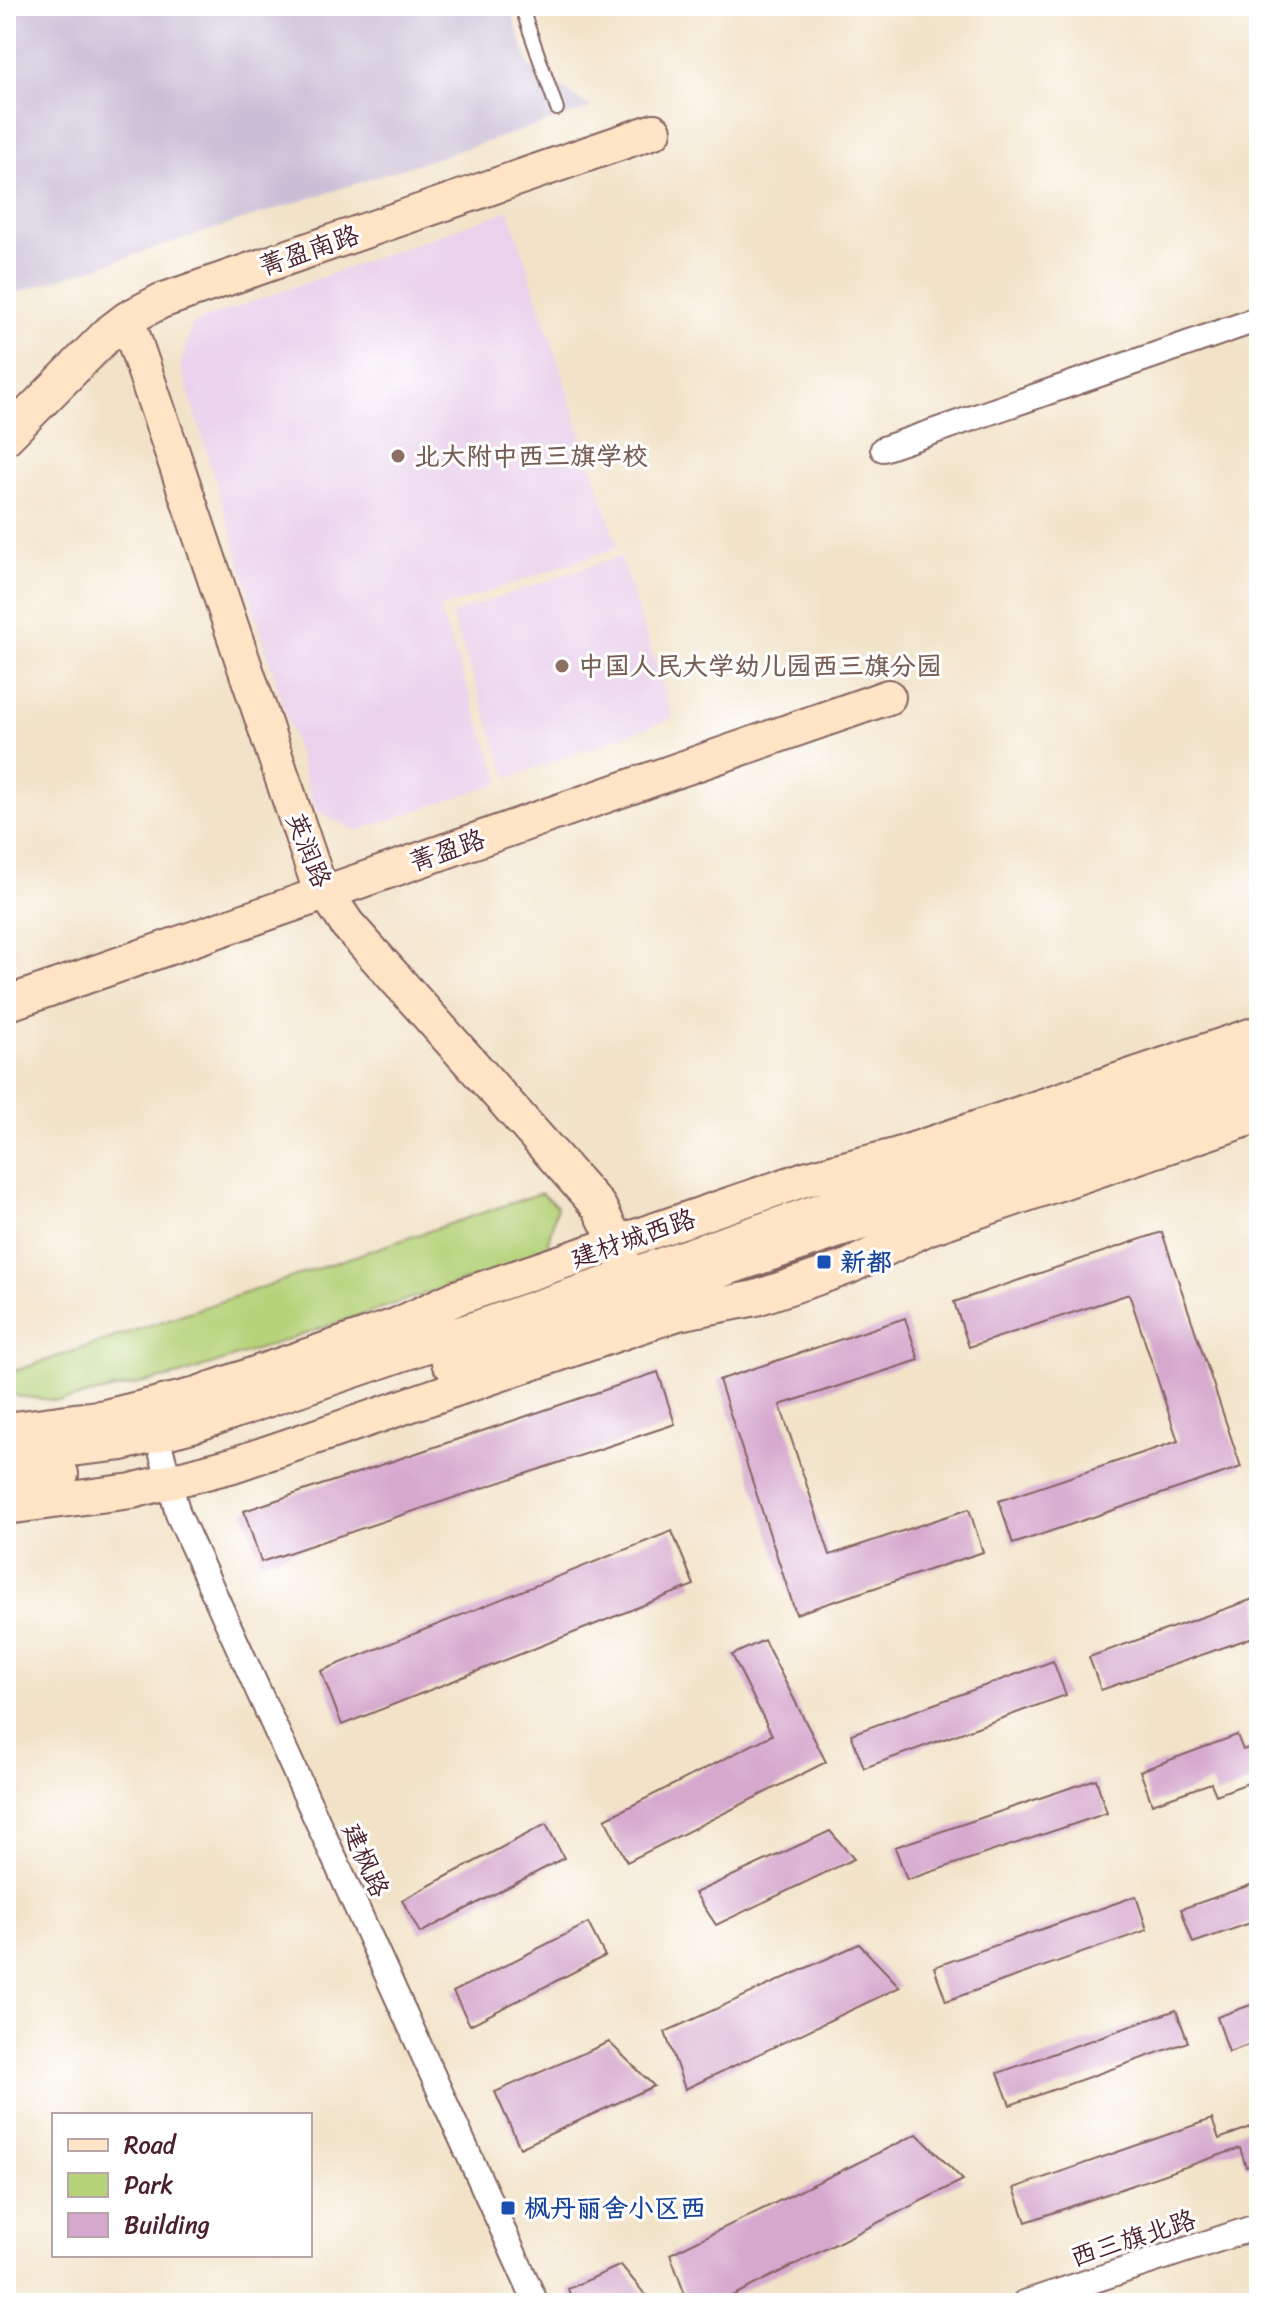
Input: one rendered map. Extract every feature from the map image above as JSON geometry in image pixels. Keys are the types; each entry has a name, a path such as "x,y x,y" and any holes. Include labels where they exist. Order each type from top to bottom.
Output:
{"street":[{"name":"菁盈南路","path":"6,437 110,332 161,301 654,131"},
{"name":"英润路","path":"127,319 305,849 325,893 347,924 592,1198 606,1219 632,1288"},
{"path":"883,449 1259,319"},
{"name":"菁盈路","path":"6,1004 888,697"},
{"name":"建材城西路","path":"6,1432 105,1417 188,1397 398,1325 448,1301 805,1179 908,1152 1259,1033"},
{"name":"建材城西路","path":"6,1480 163,1459 1259,1061"},
{"name":"建材城西路","path":"632,1288 1259,1088"},
{"name":"建材城西路","path":"6,1456 87,1449 233,1465 678,1313 756,1298 813,1279 850,1266 927,1228 1259,1115"},
{"path":"6,1432 66,1448 87,1449"},
{"name":"建材城西路","path":"6,1507 101,1497 163,1459"},
{"name":"建枫路","path":"163,1459 178,1514 536,2303"},
{"name":"西三旗北路","path":"1038,2301 1259,2226"}],"lane":[{"path":"521,6 557,109"}],"shaded area":[{"path":"6,6 509,6 530,66 591,108 6,296"},
{"name":"北大附中西三旗学校","path":"509,210 618,547 439,609 501,782 357,831 315,810 180,364 193,323"},
{"name":"中国人民大学幼儿园西三旗分园","path":"620,556 673,718 508,778 451,614"}],"green space":[{"path":"541,1193 557,1206 545,1254 180,1375 61,1401 17,1396 6,1390 6,1374"}],"building":[{"path":"1162,1232 1241,1467 1013,1544 999,1501 1178,1441 1129,1294 969,1347 954,1302"},
{"path":"905,1318 919,1360 780,1405 830,1555 969,1509 983,1552 796,1614 719,1380"},
{"path":"658,1372 675,1424 261,1562 244,1511"},
{"path":"672,1531 694,1585 342,1725 321,1671"},
{"path":"1259,1597 1259,1635 1101,1690 1089,1657"},
{"path":"764,1640 826,1762 627,1862 605,1819 772,1735 732,1655"},
{"path":"1053,1661 1066,1695 864,1768 851,1734"},
{"path":"1237,1735 1243,1750 1259,1744 1259,1779 1216,1795 1211,1783 1152,1804 1140,1771"},
{"path":"1096,1779 1107,1813 907,1880 895,1847"},
{"path":"546,1824 564,1858 420,1933 402,1900"},
{"path":"830,1831 854,1859 716,1925 695,1893"},
{"path":"1259,1882 1259,1920 1193,1943 1181,1909"},
{"path":"1136,1896 1147,1930 946,2001 934,1967"},
{"path":"588,1923 605,1956 470,2025 453,1992"},
{"path":"859,1944 900,1987 685,2089 665,2032"},
{"path":"1259,2002 1259,2041 1229,2052 1217,2017"},
{"path":"1176,2010 1188,2042 1010,2105 998,2073"},
{"path":"609,2042 654,2086 520,2148 495,2092"},
{"path":"1212,2119 1219,2139 1259,2124 1259,2162 1246,2167 1240,2148 1026,2222 1014,2188"},
{"path":"917,2134 963,2180 718,2303 688,2303 670,2254"},
{"path":"621,2265 652,2303 573,2303 568,2289"}],"place":[{"name":"北大附中西三旗学校","path":"398,456"},
{"name":"中国人民大学幼儿园西三旗分园","path":"562,666"},
{"name":"新都","path":"824,1262"},
{"name":"枫丹丽舍小区西","path":"508,2208"}]}
